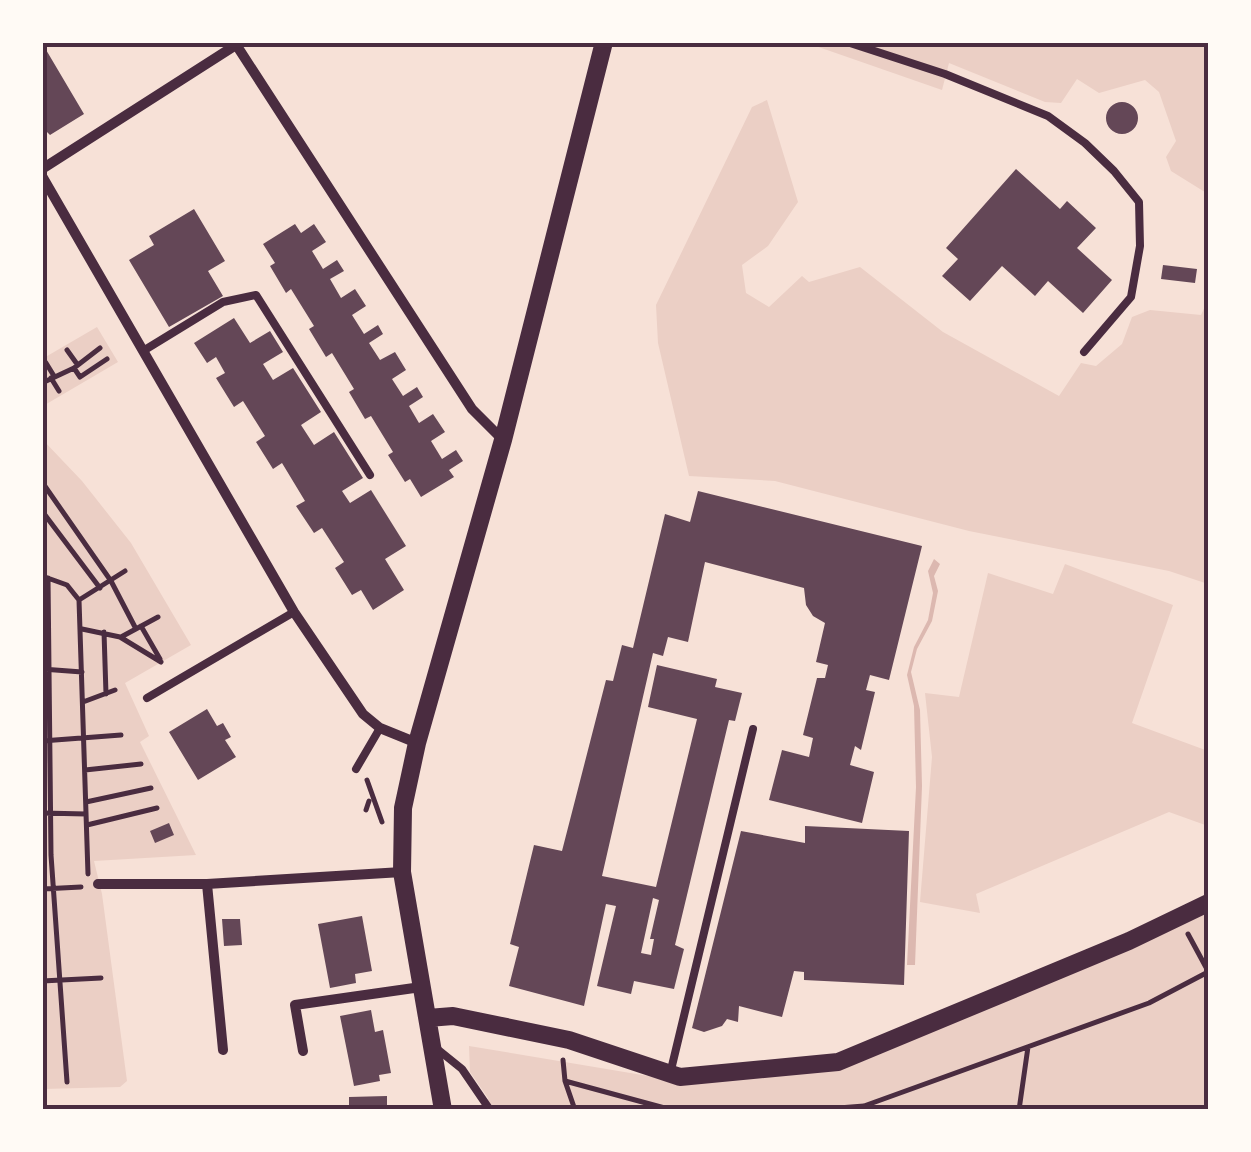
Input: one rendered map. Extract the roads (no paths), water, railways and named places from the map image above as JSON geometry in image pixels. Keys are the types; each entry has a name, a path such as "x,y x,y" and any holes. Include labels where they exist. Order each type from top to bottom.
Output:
{"street":[{"path":"443,1110 402,872 403,808 416,743 503,440 604,42"},
{"path":"416,743 380,728 364,714 294,612 42,173 238,44 472,408 503,440"},
{"path":"98,884 207,884 402,872"},
{"path":"207,884 223,1050"},
{"path":"428,1018 453,1016 570,1040 680,1077 838,1062 1208,903"},
{"path":"303,1051 296,1005 421,987"}],"lane":[{"path":"847,42 945,74 1048,116 1094,152 1139,202 1140,246 1131,297 1084,352"},
{"path":"143,350 223,302 256,295 370,475"},
{"path":"147,698 294,612"},
{"path":"356,769 380,728"},
{"path":"670,1074 753,729"},
{"path":"432,1045 462,1069 490,1110"}]}
